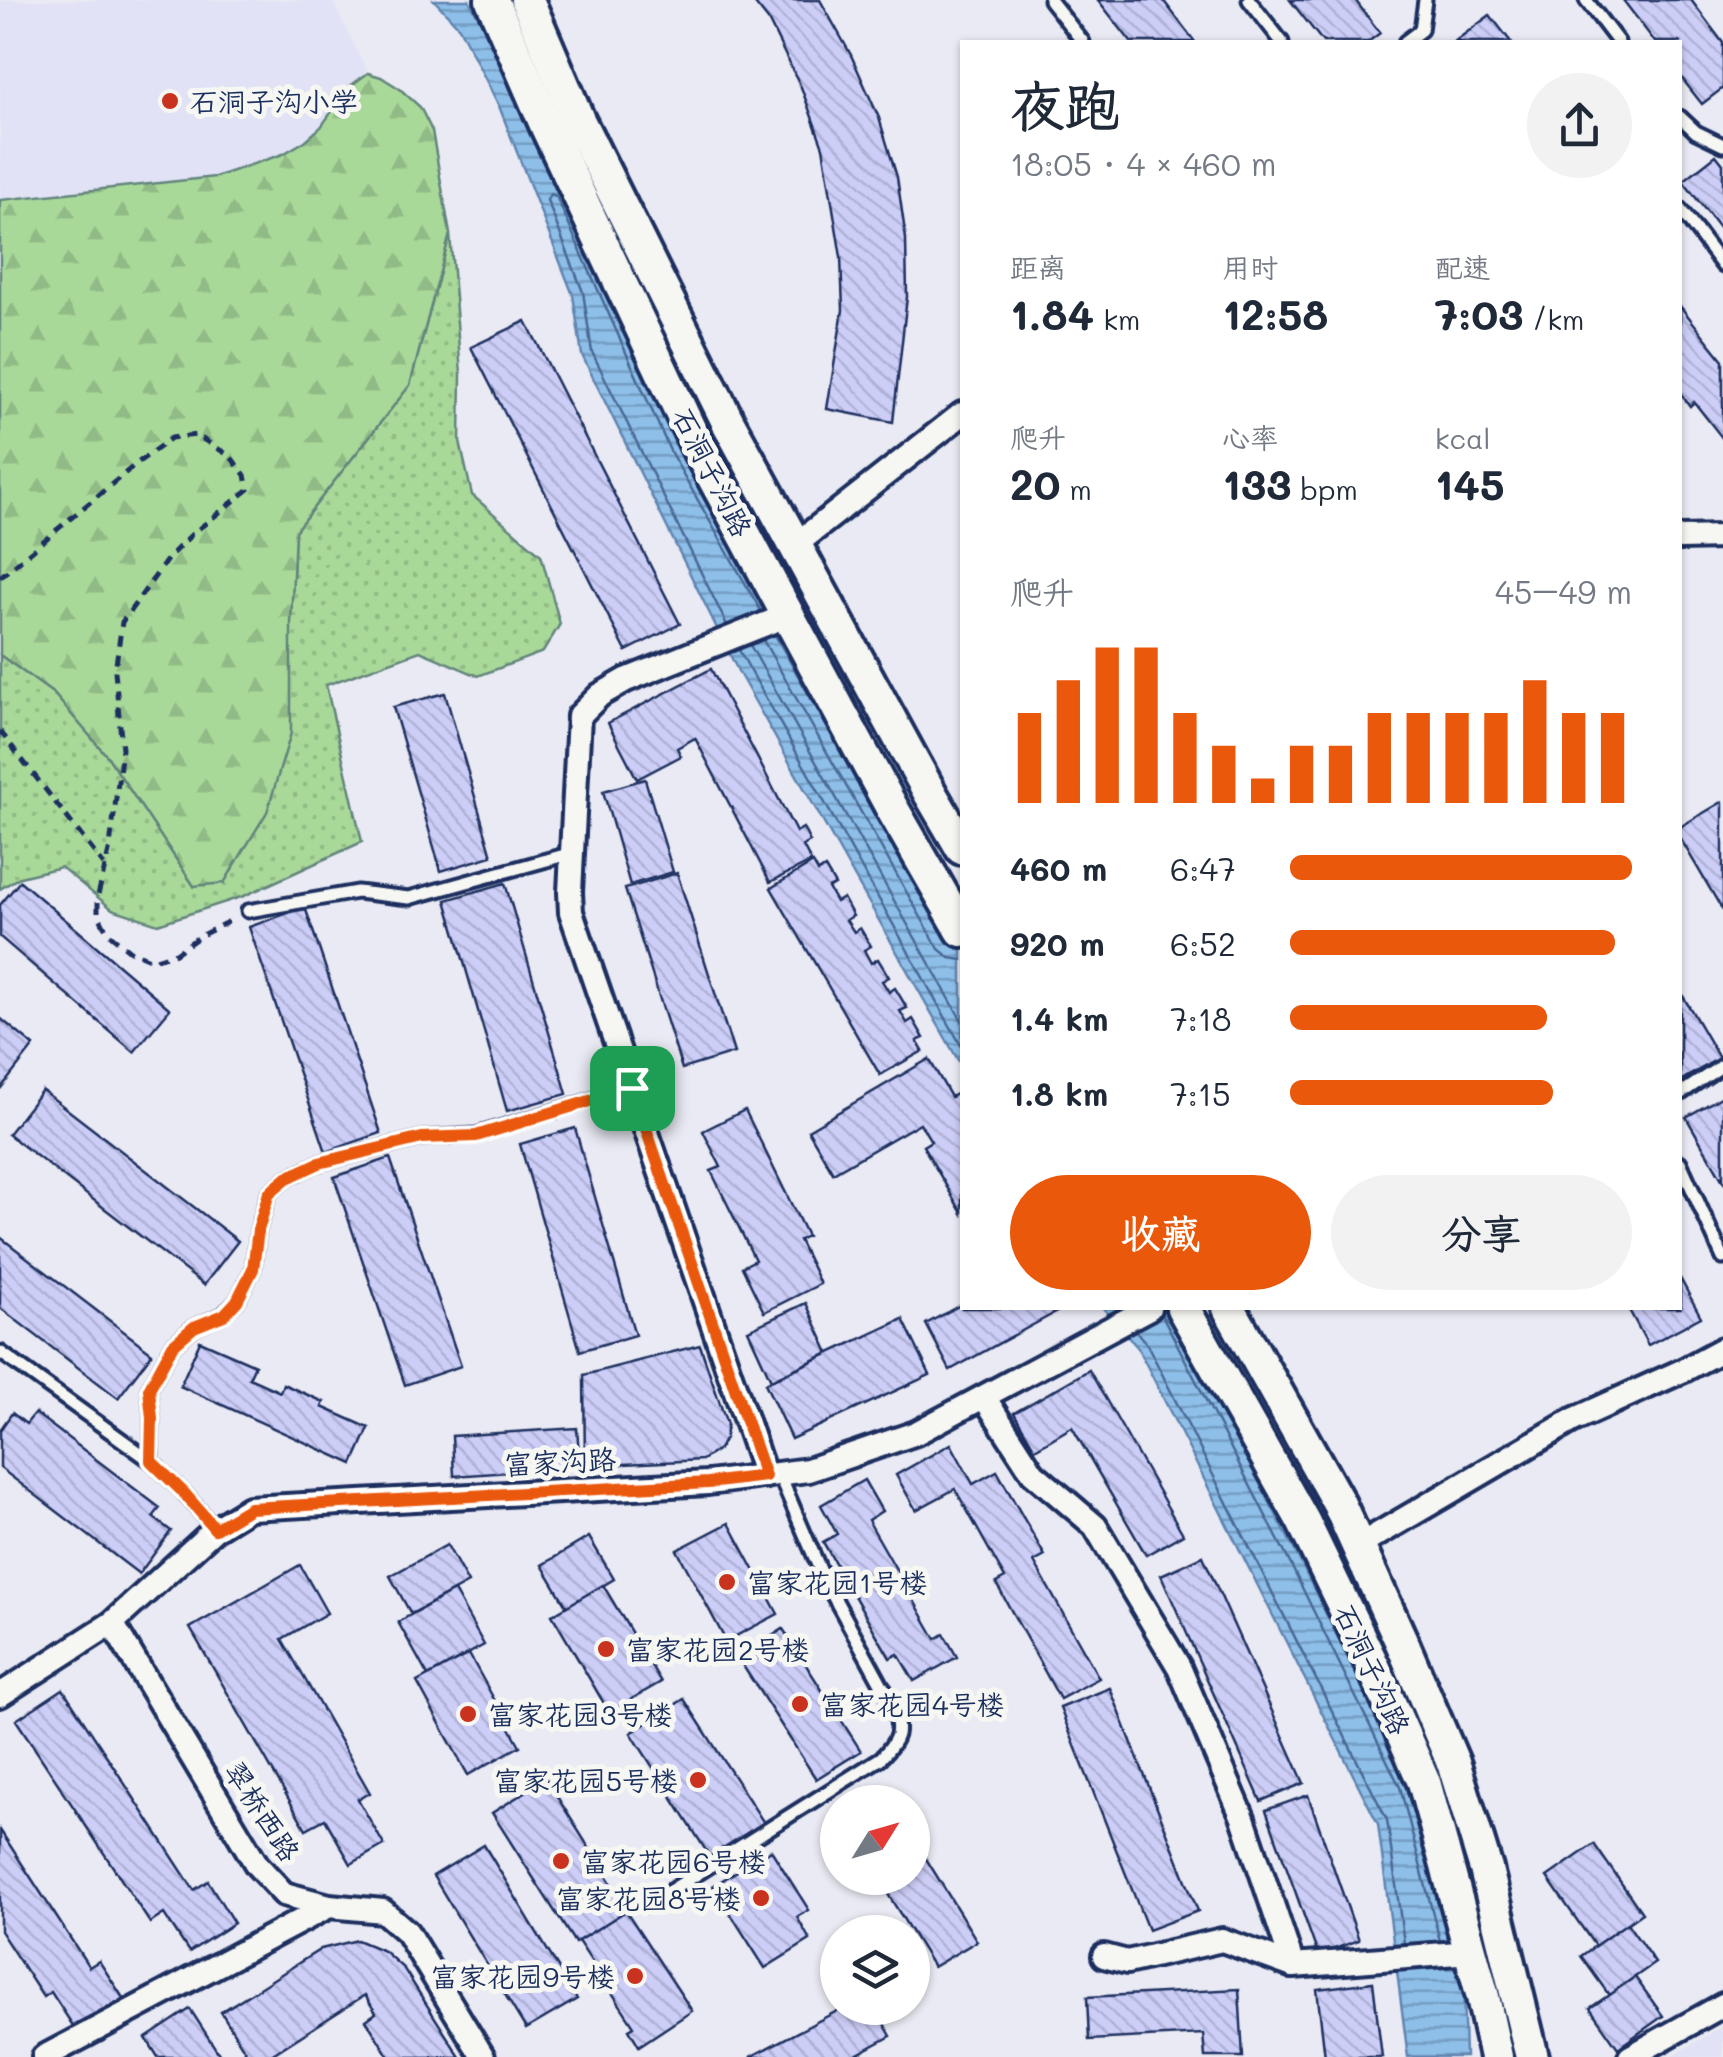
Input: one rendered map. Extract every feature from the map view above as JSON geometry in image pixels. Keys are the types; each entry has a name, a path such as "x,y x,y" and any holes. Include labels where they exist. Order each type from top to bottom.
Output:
{"main road":[{"name":"石洞子沟路","path":"492,0 547,128 700,452 784,617 960,927"},
{"name":"石洞子沟路","path":"526,0 578,120 729,424 960,845"},
{"name":"石洞子沟路","path":"1184,1310 1303,1521 1424,1782 1463,1952 1496,2057"},
{"name":"石洞子沟路","path":"1229,1310 1339,1504 1454,1765 1486,1869 1532,2057"}],"street":[{"path":"795,546 960,416"},
{"path":"1682,538 1723,537"},
{"path":"772,1475 571,912 579,716 600,695 626,680 784,617"},
{"name":"富家沟路","path":"0,1695 112,1623 215,1529 250,1508 708,1483 808,1470 916,1434 1145,1310"},
{"path":"1358,1546 1573,1420 1723,1349"},
{"path":"984,1396 1033,1473 1095,1526 1179,1667 1243,1818 1293,1966"},
{"name":"翠桥西路","path":"112,1623 257,1865 284,1894 329,1906 383,1911 407,1932 483,2057"},
{"path":"44,2057 329,1906"},
{"path":"1104,1956 1127,1962 1222,1940 1293,1966 1463,1952"},
{"path":"1630,2057 1723,2004"}],"lane":[{"path":"1050,0 1080,40"},
{"path":"1249,0 1280,40"},
{"path":"1408,40 1420,30 1425,0"},
{"path":"1586,0 1616,40"},
{"path":"1682,118 1696,132 1723,146"},
{"path":"1682,212 1723,266"},
{"path":"248,911 357,892 409,898 572,853"},
{"path":"1682,1093 1723,1065"},
{"path":"151,1461 149,1389 173,1345 194,1327 224,1315 237,1301 253,1269 258,1230 269,1193 287,1178 319,1163 422,1138 476,1136 632,1088"},
{"path":"1682,1166 1723,1258"},
{"path":"0,1352 151,1461 215,1529"},
{"path":"648,1905 881,1758 896,1742 899,1725 894,1708 772,1475"}],"path":[{"path":"0,577 172,438 196,436 230,456 245,476 248,490 169,557 122,622 116,671 122,749 98,914 108,932 130,951 152,960 176,953 248,911"},
{"path":"0,731 104,866"}],"shaded area":[{"name":"石洞子沟小学","path":"0,0 332,0 368,73 349,88 321,127 283,154 215,177 0,200"},
{"path":"1723,2026 1723,2057 1671,2057"}],"green space":[{"path":"368,73 400,89 420,107 432,131 450,234 410,385 295,531 291,733 267,812 224,883 194,886 108,757 54,694 0,655 0,200 215,177 283,154 321,127 349,87"},
{"path":"450,234 461,374 460,442 472,495 541,555 560,624 543,652 478,676 420,651 326,685 362,842 244,896 158,924 112,909 61,867 20,877 0,889 0,655 54,694 108,757 194,886 291,621 295,531 410,385"}],"water":[{"path":"434,0 469,0 529,111 680,448 960,941 960,1063 740,675 582,355 573,295 499,106 459,27"},
{"path":"1105,1310 1170,1310 1410,1784 1463,1988 1465,2057 1408,2057 1378,1824 1138,1348"}],"building":[{"path":"752,0 820,0 851,55 879,118 897,177 906,239 907,297 893,422 827,409 843,310 841,257 823,147 801,87 768,20"},
{"path":"1098,0 1163,0 1193,40 1129,40"},
{"path":"1290,0 1355,0 1380,33 1371,40 1321,40"},
{"path":"1623,0 1691,0 1723,43 1723,88 1702,104 1682,79 1682,40 1653,40"},
{"path":"1490,15 1509,40 1457,40"},
{"path":"1716,155 1723,164 1723,233 1683,181"},
{"path":"1682,309 1723,360 1723,439 1694,402 1690,406 1682,396"},
{"path":"526,321 680,624 626,651 471,347"},
{"path":"711,669 796,832 803,828 810,842 803,846 811,862 770,882 695,738 677,748 681,756 637,779 608,723"},
{"path":"445,693 492,856 441,871 393,707"},
{"path":"645,779 673,872 630,885 603,791"},
{"path":"1722,802 1723,911 1682,841 1682,826"},
{"path":"813,863 818,872 825,868 835,885 828,888 836,902 843,898 853,916 846,920 854,932 860,928 871,946 864,950 871,963 878,959 889,977 882,981 889,992 895,988 907,1008 900,1011 907,1023 913,1019 924,1038 917,1041 923,1051 880,1075 771,888"},
{"path":"677,873 734,1053 682,1069 625,889"},
{"path":"20,881 170,1009 134,1052 0,937 0,905"},
{"path":"505,883 567,1094 507,1111 446,900"},
{"path":"305,907 381,1133 326,1152 249,927"},
{"path":"1682,994 1719,1058 1682,1080"},
{"path":"0,1018 34,1046 1,1088 0,1087"},
{"path":"929,1059 951,1097 960,1094 960,1210 923,1146 931,1141 920,1123 833,1173 808,1130"},
{"path":"42,1090 238,1241 204,1285 8,1134"},
{"path":"1723,1096 1723,1181 1686,1117"},
{"path":"745,1110 807,1236 799,1240 820,1284 764,1312 742,1267 755,1260 711,1171 721,1167 703,1131"},
{"path":"575,1128 635,1335 580,1351 520,1144"},
{"path":"390,1158 461,1366 405,1385 334,1177"},
{"path":"0,1237 152,1353 118,1398 0,1308"},
{"path":"1682,1282 1701,1317 1648,1345 1629,1310 1682,1310"},
{"path":"806,1303 829,1353 771,1380 748,1330"},
{"path":"960,1305 960,1310 1060,1310 950,1370 926,1324"},
{"path":"903,1319 930,1375 791,1439 765,1383"},
{"path":"200,1341 255,1365 249,1378 280,1392 283,1384 369,1428 353,1464 180,1386"},
{"path":"700,1345 727,1424 719,1449 702,1460 585,1466 584,1375"},
{"path":"1089,1370 1183,1534 1146,1555 1072,1427 1035,1449 1014,1413"},
{"path":"12,1413 26,1424 35,1413 160,1508 153,1517 171,1531 139,1574 0,1468 0,1430"},
{"path":"577,1428 580,1467 454,1476 452,1436"},
{"path":"951,1444 973,1484 997,1471 1045,1556 1034,1562 1099,1678 1060,1699 996,1583 1005,1578 955,1489 916,1510 896,1475"},
{"path":"864,1480 882,1511 868,1520 936,1639 944,1634 957,1657 914,1681 898,1654 890,1658 823,1542 837,1534 821,1505"},
{"name":"富家花园1号楼","path":"729,1523 778,1614 726,1641 677,1550"},
{"path":"589,1537 614,1579 567,1607 542,1565"},
{"path":"447,1545 468,1583 411,1614 390,1576"},
{"path":"1203,1556 1304,1783 1261,1801 1161,1575"},
{"path":"300,1565 327,1613 282,1639 370,1793 358,1799 384,1845 351,1864 325,1819 306,1829 190,1628"},
{"name":"富家花园2号楼","path":"603,1585 661,1682 609,1712 552,1615"},
{"path":"454,1591 484,1645 428,1676 398,1622"},
{"name":"富家花园4号楼","path":"783,1629 861,1751 816,1779 738,1658"},
{"name":"富家花园3号楼","path":"469,1654 520,1746 468,1775 417,1682"},
{"path":"1110,1688 1198,1911 1148,1930 1060,1708"},
{"path":"63,1689 194,1890 208,1881 234,1923 189,1952 164,1914 150,1923 16,1720"},
{"name":"富家花园5号楼","path":"684,1699 766,1826 712,1860 631,1733"},
{"name":"富家花园6号楼","path":"546,1779 628,1910 575,1943 492,1813"},
{"path":"1308,1795 1359,1940 1318,1955 1266,1810"},
{"path":"0,1830 89,1967 99,1961 125,2001 77,2032 51,1992 43,1997 0,1931"},
{"path":"1594,1844 1642,1913 1595,1946 1547,1877"},
{"path":"484,1845 577,1999 526,2029 433,1876"},
{"name":"富家花园8号楼","path":"771,1850 809,1910 797,1917 810,1940 765,1968 713,1886"},
{"path":"930,1865 977,1941 933,1967 930,1915 901,1915 889,1895 930,1895"},
{"name":"富家花园9号楼","path":"626,1911 692,2011 639,2046 629,2029 634,2026 578,1941"},
{"path":"1627,1923 1655,1963 1609,1995 1581,1956"},
{"path":"357,1940 384,1951 404,1969 460,2057 389,2057 366,2020 376,2013 365,1995 268,2057 249,2057 221,2012 321,1949"},
{"path":"1635,1977 1663,2016 1618,2048 1590,2008"},
{"path":"1373,1982 1382,2057 1325,2057 1317,1989"},
{"path":"1239,1989 1243,2057 1205,2057 1203,2034 1089,2040 1087,1997"},
{"path":"190,2009 221,2057 158,2057 146,2038"},
{"path":"820,2020 820,2025 885,2025 891,2036 852,2057 750,2057"}],"place":[{"name":"石洞子沟小学","path":"170,101"},
{"name":"富家花园1号楼","path":"727,1582"},
{"name":"富家花园2号楼","path":"606,1649"},
{"name":"富家花园4号楼","path":"800,1704"},
{"name":"富家花园3号楼","path":"468,1714"},
{"name":"富家花园5号楼","path":"698,1780"},
{"name":"富家花园6号楼","path":"561,1861"},
{"name":"富家花园8号楼","path":"761,1898"},
{"name":"富家花园9号楼","path":"635,1976"}],"route":[{"path":"632,1088 765,1476 708,1483 250,1508 215,1529 151,1461 149,1389 173,1345 194,1327 224,1315 237,1301 253,1269 258,1230 269,1193 287,1178 319,1163 422,1138 476,1136 632,1088"}]}
